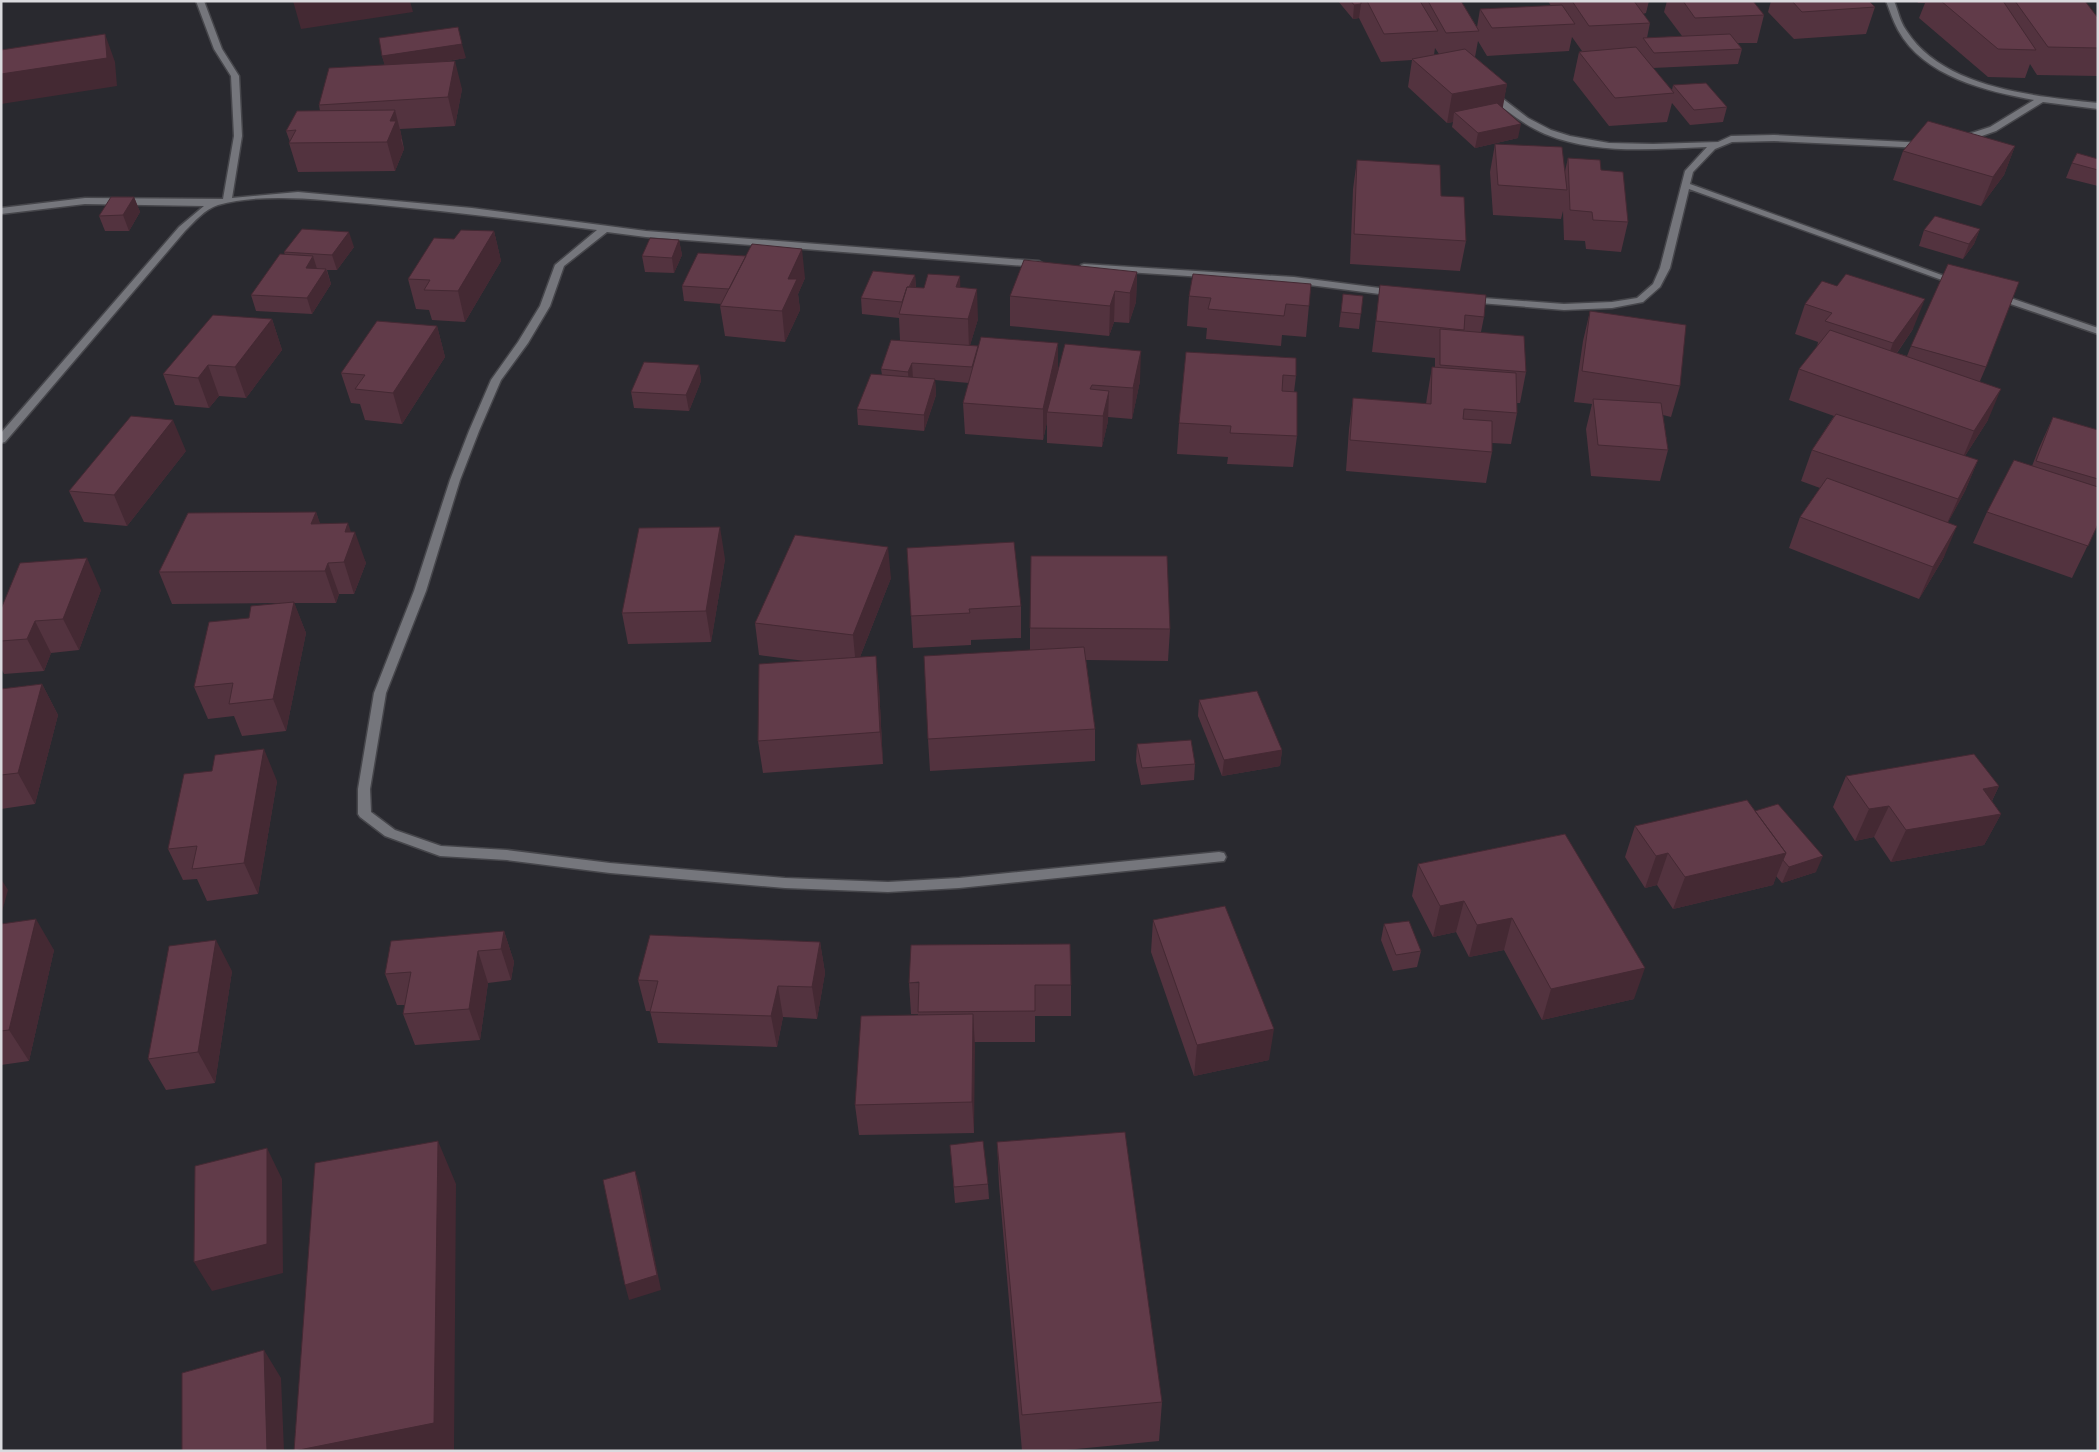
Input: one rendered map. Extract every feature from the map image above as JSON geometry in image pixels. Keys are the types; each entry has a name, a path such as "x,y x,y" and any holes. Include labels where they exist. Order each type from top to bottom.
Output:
{"street":[{"path":"200,1 218,48 235,76 238,136 227,198"},
{"path":"1890,1 1899,27 1913,47 1940,68 1971,82 2040,100 2098,106"},
{"path":"1483,88 1520,117 1550,133 1578,140 1604,146 1635,147 1717,144"},
{"path":"1956,140 1974,136 2011,120 2040,100"},
{"path":"1456,299 1564,307 1612,305 1640,300 1657,285 1665,268 1689,171 1712,147 1731,139 1774,138 1918,146 1937,143"},
{"path":"1686,185 1963,284"},
{"path":"1,440 182,229 198,213 212,203 227,198 298,195 443,208 646,234 1046,265"},
{"path":"1,211 85,201 212,203 254,197"},
{"path":"604,229 560,265 545,306 523,343 496,380 474,431 455,480 420,591 380,693 364,789 365,814 390,833 440,851 785,883 888,887 959,883 1218,856"},
{"path":"1076,267 1294,280 1409,294"},
{"path":"1982,291 2098,331"}],"building":[{"path":"1351,1 1361,1 1361,4 1354,5"},
{"path":"1367,1 1420,1 1438,31 1384,34"},
{"path":"1428,1 1461,1 1479,31 1446,33"},
{"path":"1572,1 1634,1 1650,23 1589,26"},
{"path":"1683,1 1753,1 1764,15 1695,18"},
{"path":"1792,1 1869,1 1875,7 1802,12"},
{"path":"1941,1 2003,1 2036,50 1998,49"},
{"path":"2015,1 2085,1 2098,18 2098,48 2048,47"},
{"path":"1562,5 1575,24 1492,28 1480,9"},
{"path":"458,27 462,44 382,56 379,38"},
{"path":"105,34 107,58 1,74 1,50"},
{"path":"1730,34 1742,49 1654,53 1643,38"},
{"path":"1636,47 1674,93 1615,98 1579,52"},
{"path":"1465,49 1507,84 1452,94 1412,59"},
{"path":"455,61 448,97 319,105 329,68"},
{"path":"1706,83 1727,107 1694,110 1673,85"},
{"path":"1497,103 1521,124 1478,133 1454,112"},
{"path":"395,110 390,121 396,121 387,142 289,143 296,130 286,131 297,111"},
{"path":"1928,121 2015,146 1993,177 1903,151"},
{"path":"1495,144 1562,147 1567,190 1498,185"},
{"path":"2077,153 2098,159 2098,170 2072,163"},
{"path":"1568,158 1600,160 1601,170 1623,172 1628,222 1593,220 1592,212 1570,210"},
{"path":"1357,160 1440,165 1441,196 1464,197 1466,241 1354,234"},
{"path":"111,197 134,197 123,215 99,216"},
{"path":"1935,216 1980,229 1969,244 1924,230"},
{"path":"302,229 349,232 332,255 284,252"},
{"path":"461,230 494,231 458,291 424,290 430,280 408,279 434,238 454,239"},
{"path":"650,238 679,240 672,258 642,256"},
{"path":"752,244 802,249 788,279 797,279 782,311 720,306"},
{"path":"698,253 746,256 729,289 682,286"},
{"path":"280,254 313,256 306,268 326,269 307,298 251,295"},
{"path":"1024,260 1137,272 1130,293 1115,291 1110,306 1010,296"},
{"path":"1948,264 2019,282 1986,367 1911,346"},
{"path":"873,271 915,275 909,287 907,287 902,302 861,298"},
{"path":"928,274 960,276 956,287 977,289 968,319 899,314 907,287 924,288"},
{"path":"1193,274 1311,284 1309,306 1286,304 1284,316 1208,309 1211,298 1189,296"},
{"path":"1846,274 1925,299 1893,343 1825,321 1832,313 1805,304 1822,281 1837,286"},
{"path":"1380,285 1486,295 1484,317 1465,315 1464,330 1376,321"},
{"path":"1343,294 1363,296 1361,314 1341,312"},
{"path":"1590,311 1686,325 1680,386 1582,371"},
{"path":"213,315 272,319 235,367 208,365 198,378 163,374"},
{"path":"377,321 437,326 393,393 355,389 365,375 341,373"},
{"path":"1440,329 1524,336 1526,372 1440,365"},
{"path":"1830,330 2001,389 1974,431 1799,369"},
{"path":"981,337 1058,343 1043,409 963,403"},
{"path":"891,340 978,346 972,367 912,363 908,372 881,369"},
{"path":"1065,344 1141,351 1133,388 1092,385 1090,389 1109,391 1103,416 1047,412"},
{"path":"1186,352 1296,358 1296,376 1283,375 1282,391 1297,392 1297,436 1230,433 1231,426 1179,423"},
{"path":"644,362 699,365 686,395 631,392"},
{"path":"1432,367 1516,373 1517,413 1464,409 1463,419 1492,421 1492,452 1350,440 1353,398 1431,404"},
{"path":"871,374 935,379 924,415 857,409"},
{"path":"1593,399 1661,403 1668,450 1598,445"},
{"path":"1836,414 1978,460 1958,499 1812,450"},
{"path":"131,416 173,420 114,495 69,491"},
{"path":"2053,417 2098,430 2098,479 2036,461"},
{"path":"2014,460 2098,487 2098,524 2088,546 1987,512"},
{"path":"1827,478 1957,526 1933,567 1800,517"},
{"path":"316,512 311,524 348,523 345,532 355,532 344,562 328,563 325,571 159,572 188,513"},
{"path":"720,527 706,611 622,613 639,528"},
{"path":"795,535 888,547 853,635 755,623"},
{"path":"1014,542 1021,606 969,609 970,613 911,616 907,548"},
{"path":"1031,556 1167,556 1170,629 1030,628"},
{"path":"87,558 63,619 35,621 27,639 1,641 1,609 20,563"},
{"path":"294,602 273,699 229,704 233,683 194,687 209,622 249,618 251,606"},
{"path":"1084,647 1095,729 928,739 924,656"},
{"path":"876,656 880,732 758,741 759,664"},
{"path":"42,684 18,773 1,775 1,689"},
{"path":"1257,691 1282,750 1224,760 1199,700"},
{"path":"1191,740 1195,764 1142,768 1137,744"},
{"path":"264,749 244,863 192,869 197,846 168,849 184,774 212,771 215,755"},
{"path":"1974,754 1999,786 1983,789 2001,814 1906,830 1889,806 1869,809 1846,776"},
{"path":"1747,800 1786,853 1685,877 1668,853 1656,856 1635,826"},
{"path":"1778,804 1823,856 1789,867 1783,860 1786,853 1755,811"},
{"path":"1565,834 1645,968 1551,989 1512,918 1477,925 1464,901 1440,906 1418,864"},
{"path":"1225,906 1274,1029 1197,1045 1153,920"},
{"path":"36,919 9,1030 1,1031 1,924"},
{"path":"1409,921 1421,951 1396,955 1384,924"},
{"path":"504,931 501,949 478,951 469,1009 403,1014 411,972 385,974 391,941"},
{"path":"650,935 820,942 812,987 778,986 771,1016 650,1012 658,981 638,980"},
{"path":"216,940 198,1052 148,1059 169,946"},
{"path":"1070,944 1071,985 1035,985 1035,1011 918,1012 919,982 909,983 911,945"},
{"path":"973,1014 972,1102 855,1105 861,1016"},
{"path":"1125,1132 1162,1402 1022,1415 997,1142"},
{"path":"438,1141 434,1423 294,1451 315,1163"},
{"path":"983,1141 988,1184 954,1187 950,1145"},
{"path":"267,1148 267,1244 194,1262 195,1166"},
{"path":"635,1171 657,1275 625,1285 603,1180"},
{"path":"264,1350 267,1451 182,1451 182,1373"}]}
